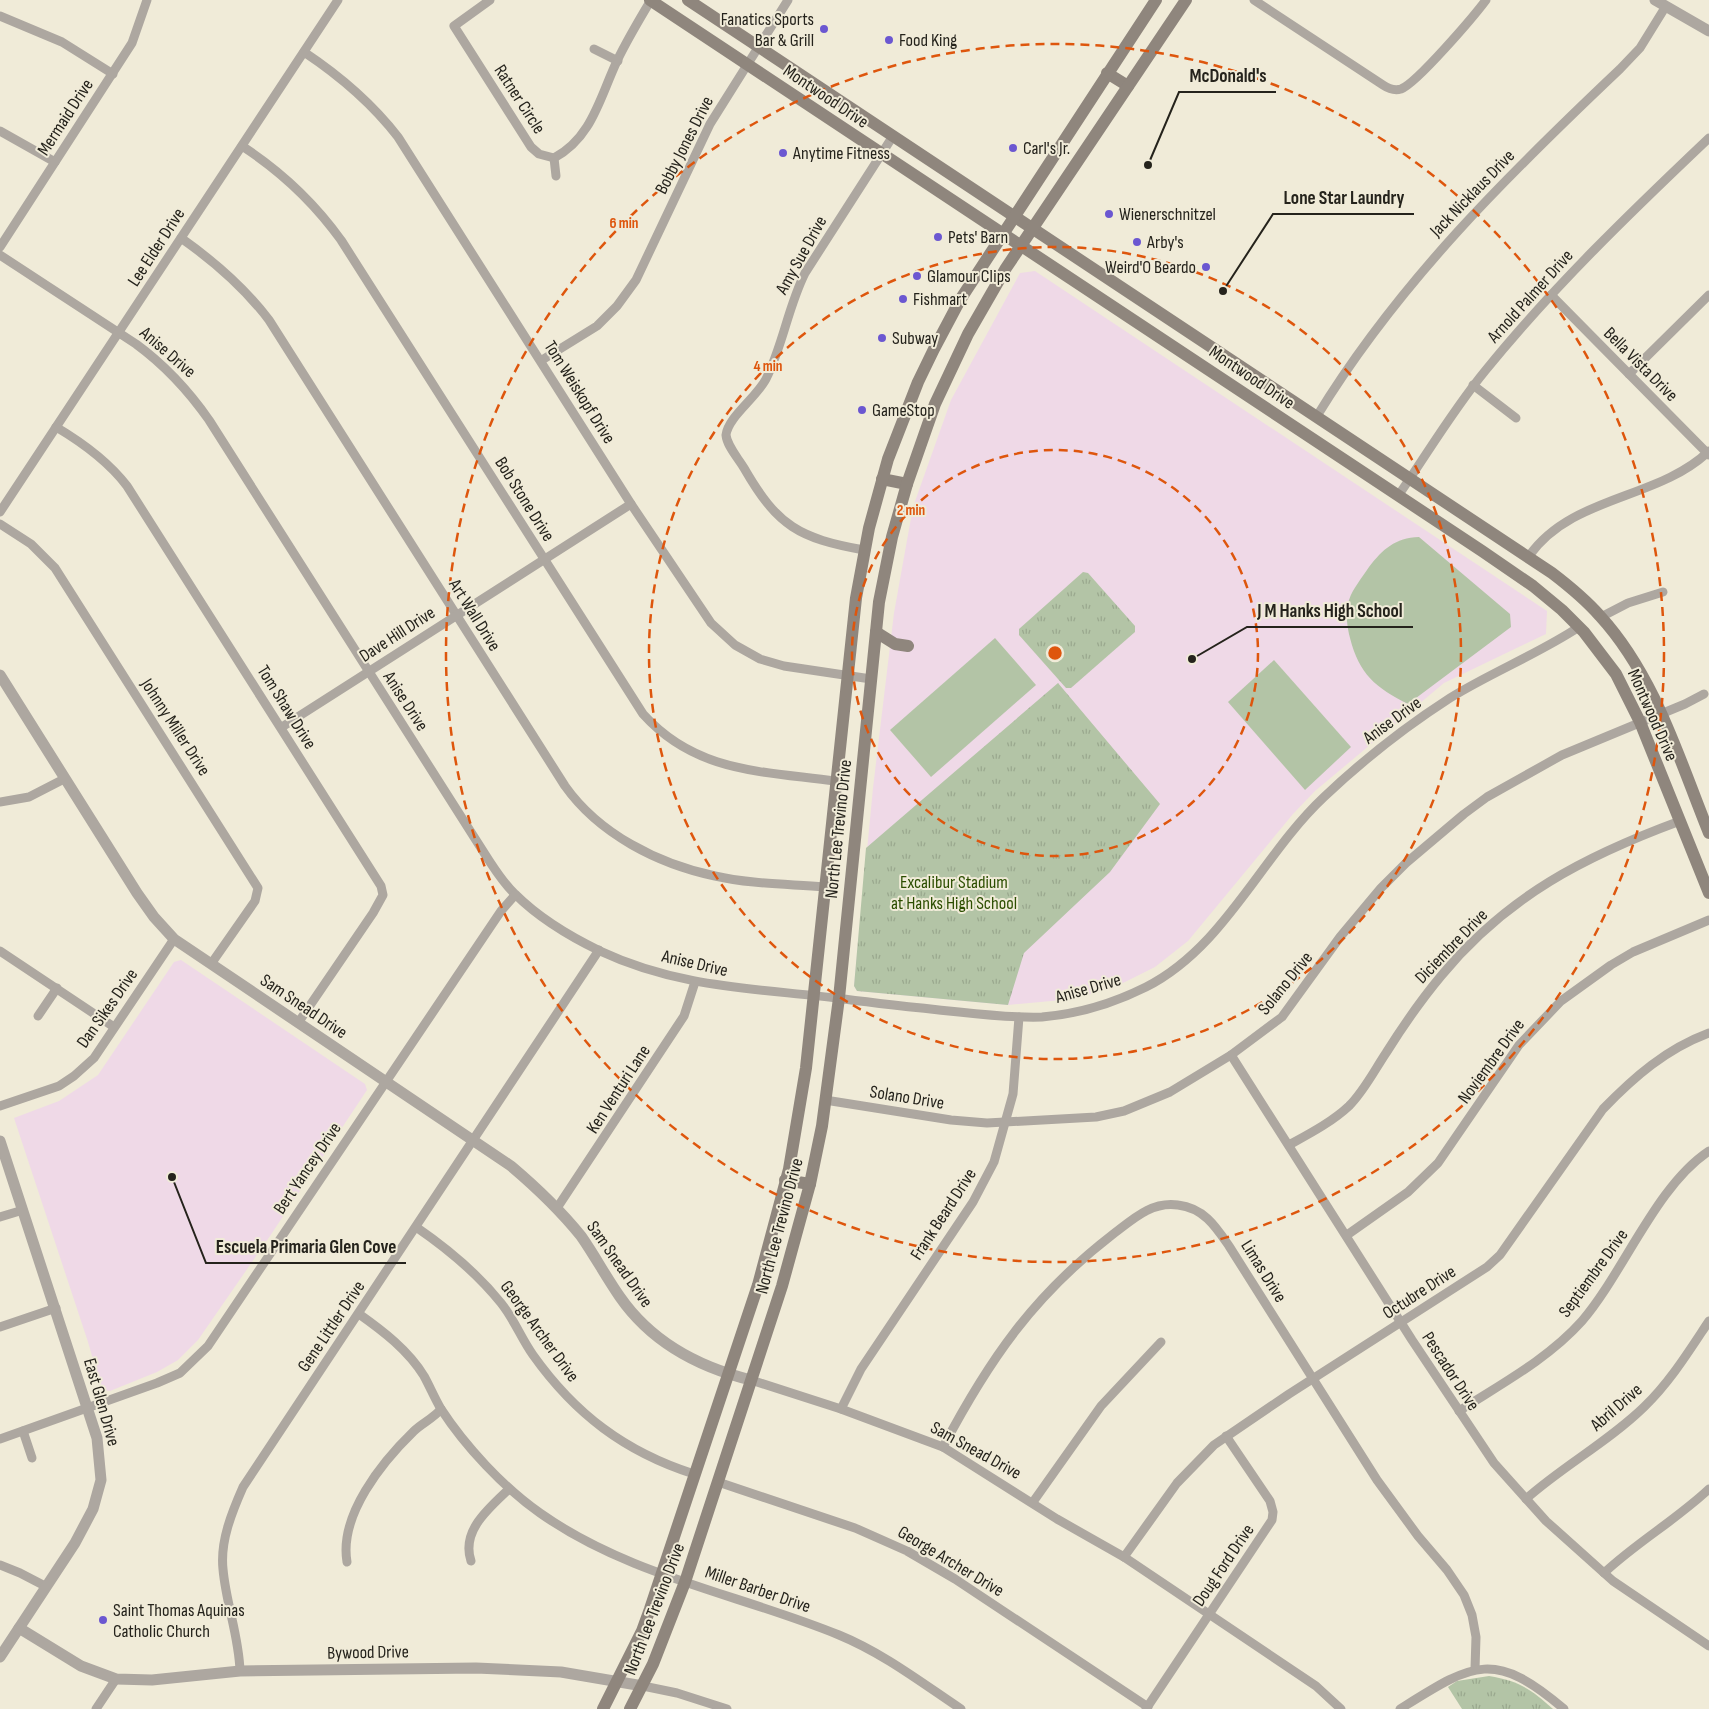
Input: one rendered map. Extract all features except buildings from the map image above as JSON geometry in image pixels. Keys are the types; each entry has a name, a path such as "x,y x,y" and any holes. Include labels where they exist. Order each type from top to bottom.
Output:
{"main road":[{"name":"Montwood Drive","path":"651,0 1533,586 1579,626 1616,674 1640,722 1709,893"},
{"name":"Montwood Drive","path":"688,0 1529,556 1584,599 1602,617 1639,670 1705,812 1709,833"},
{"name":"North Lee Trevino Drive","path":"603,1709 642,1631 726,1374 758,1285 786,1180 802,1100 855,606 864,550 882,479 901,423 934,349 960,300 1013,216 1156,0"},
{"name":"North Lee Trevino Drive","path":"630,1709 643,1686 685,1582 782,1286 810,1184 825,1100 839,998 876,632 885,571 907,484 935,404 968,334 1021,246 1186,0"},
{"path":"1107,73 1128,86"},
{"path":"1207,368 1219,350"},
{"path":"882,479 907,484"},
{"path":"876,632 895,644 908,646"},
{"path":"786,1180 810,1184"}],"street":[{"name":"Mermaid Drive","path":"0,247 113,74 136,35 147,0"},
{"name":"Lee Elder Drive","path":"0,512 338,0"},
{"name":"Ratner Circle","path":"490,0 454,26 531,147 539,154 554,158"},
{"path":"556,176 554,158 564,153 585,132 618,61 651,0"},
{"name":"Bobby Jones Drive","path":"542,360 597,326 628,292 655,241 703,138 788,0"},
{"path":"1254,0 1383,85 1395,90 1405,87 1419,74 1463,29 1486,0"},
{"path":"1655,0 1709,31"},
{"name":"Jack Nicklaus Drive","path":"1317,416 1357,355 1429,261 1480,206 1640,48 1666,6"},
{"path":"0,16 62,42 113,74"},
{"path":"594,49 618,61"},
{"name":"Tom Weiskopf Drive","path":"304,52 343,80 364,98 398,136 542,360 631,504 701,610 735,646 760,659 784,666 871,679"},
{"path":"0,131 55,162"},
{"name":"Amy Sue Drive","path":"864,550 810,537 788,525 760,497 726,435 729,422 748,404 765,380 785,331 794,294 805,273 893,136"},
{"name":"Arnold Palmer Drive","path":"1398,496 1473,385 1551,294 1709,138"},
{"name":"Bob Stone Drive","path":"242,146 290,181 325,218 643,714 668,738 702,757 737,769 835,781"},
{"name":"Art Wall Drive","path":"181,238 217,264 235,281 269,320 565,786 586,813 603,827 660,859 715,876 824,888"},
{"name":"Anise Drive","path":"0,255 156,358 193,398 488,859 515,895 556,925 599,950 635,965 695,982 747,990 1018,1017 1067,1013 1110,1002 1147,986 1170,973 1200,947 1218,929 1285,839 1321,800 1386,743 1450,698 1541,650 1579,626"},
{"name":"Bella Vista Drive","path":"1551,294 1708,453"},
{"path":"1629,374 1709,296"},
{"path":"1473,385 1516,418"},
{"name":"Tom Shaw Drive","path":"56,427 85,446 110,467 127,486 282,727 381,886 383,895 298,1023"},
{"path":"1529,556 1538,543 1558,526 1589,510 1675,476 1708,453"},
{"name":"Dave Hill Drive","path":"282,727 631,504"},
{"name":"Johnny Miller Drive","path":"0,524 31,544 54,568 255,882 259,892 255,901 212,964"},
{"path":"1602,617 1628,603 1663,592"},
{"name":"Sam Snead Drive","path":"0,675 137,893 154,917 174,939 511,1166 557,1208 594,1254 634,1317 651,1334 684,1356 726,1374 751,1380 841,1409 943,1448 1124,1557 1316,1686 1341,1709"},
{"name":"Solano Drive","path":"825,1100 988,1124 1096,1117 1124,1111 1170,1092 1231,1055 1282,1017 1340,937 1381,888 1437,835 1487,797 1532,771 1588,743 1661,714 1704,694"},
{"path":"0,802 29,798 64,779"},
{"name":"Diciembre Drive","path":"1289,1146 1336,1116 1354,1100 1427,993 1460,954 1487,928 1563,872 1624,842 1680,821"},
{"name":"Bert Yancey Drive","path":"0,1439 157,1383 180,1372 208,1346 384,1082 491,925 515,895"},
{"name":"Noviembre Drive","path":"1347,1235 1408,1192 1438,1163 1519,1045 1561,1002 1590,979 1633,952 1709,920"},
{"name":"Dan Sikes Drive","path":"0,1106 59,1086 74,1076 94,1058 174,939"},
{"name":"Gene Littler Drive","path":"240,1671 238,1638 228,1599 223,1568 224,1543 237,1501 255,1469 475,1141 599,950"},
{"path":"0,951 114,1027"},
{"name":"Ken Venturi Lane","path":"557,1208 684,1016 695,982"},
{"path":"38,1016 57,988"},
{"name":"Frank Beard Drive","path":"841,1409 861,1369 986,1180 997,1155 1013,1094 1018,1017"},
{"name":"Octubre Drive","path":"1124,1557 1177,1483 1226,1436 1312,1379 1402,1323 1487,1267 1500,1256 1593,1121 1622,1088 1660,1058 1709,1033"},
{"name":"Pescador Drive","path":"1231,1055 1494,1463 1546,1521 1604,1573 1637,1599 1709,1646"},
{"name":"East Glen Drive","path":"0,1141 88,1408 100,1450 101,1474 99,1491 85,1526 0,1657"},
{"name":"Septiembre Drive","path":"1459,1411 1538,1360 1582,1321 1616,1274 1664,1199 1693,1164 1709,1151"},
{"name":"Limas Drive","path":"943,1448 989,1364 1033,1308 1095,1248 1148,1209 1158,1205 1178,1205 1198,1210 1211,1221 1229,1246 1377,1480 1418,1536 1447,1570 1464,1595 1472,1615 1476,1637 1475,1669"},
{"path":"0,1217 23,1210"},
{"name":"George Archer Drive","path":"416,1227 457,1257 478,1277 502,1304 544,1370 590,1419 618,1440 634,1449 694,1474"},
{"path":"0,1326 56,1308"},
{"name":"Miller Barber Drive","path":"359,1314 403,1351 425,1378 441,1410 509,1489 540,1513 585,1541 661,1575 841,1636 887,1660 961,1709"},
{"name":"Abril Drive","path":"1526,1499 1568,1464 1612,1435 1644,1407 1674,1373 1709,1321"},
{"path":"1032,1502 1101,1406 1161,1342"},
{"path":"347,1562 347,1530 357,1507 375,1477 402,1442 441,1410"},
{"path":"23,1431 32,1458"},
{"name":"Doug Ford Drive","path":"1147,1708 1208,1615 1268,1529 1273,1512 1263,1490 1226,1436"},
{"name":"George Archer Drive","path":"718,1482 855,1528 907,1551 955,1579 1147,1708"},
{"path":"471,1561 467,1547 469,1535 495,1502 509,1489"},
{"path":"1604,1573 1628,1551 1681,1514 1709,1489"},
{"path":"0,1566 20,1572 45,1586"},
{"name":"Bywood Drive","path":"19,1628 81,1666 116,1679 152,1680 240,1671 476,1668 561,1672 678,1693 727,1709"},
{"path":"1400,1709 1455,1676 1482,1668 1512,1674 1544,1692 1564,1709"},
{"path":"96,1709 116,1679"}],"shaded area":[{"path":"1035,271 1547,611 1546,634 1444,683 1315,791 1293,814 1188,941 1155,967 1115,987 1073,999 1008,1005 857,991 854,986 873,788 894,613 913,507 951,400 1020,273"},
{"path":"181,960 365,1084 367,1090 198,1340 178,1360 157,1372 110,1391 102,1390 14,1118 59,1101 98,1075 174,962"}],"green space":[{"path":"1419,537 1510,614 1511,627 1408,704 1378,686 1358,661 1347,624 1347,609 1355,587 1379,555 1396,542"},
{"path":"1083,572 1088,573 1135,626 1135,632 1071,688 1066,688 1019,635 1019,629"},
{"path":"995,638 1036,685 931,777 890,730"},
{"path":"1274,660 1351,747 1305,790 1228,702"},
{"name":"Excalibur Stadium at Hanks High School","path":"1058,683 1160,804 1110,872 1024,953 1008,1005 857,991 854,986 866,848"},
{"path":"1489,1676 1517,1683 1538,1696 1553,1709 1462,1709 1448,1687 1457,1681"}],"place":[{"name":"Fanatics Sports Bar & Grill","path":"824,29"},
{"name":"Food King","path":"889,40"},
{"name":"Carl's Jr.","path":"1013,148"},
{"name":"Anytime Fitness","path":"783,153"},
{"name":"McDonald's","path":"1148,165"},
{"name":"Wienerschnitzel","path":"1109,214"},
{"name":"Pets' Barn","path":"938,237"},
{"name":"Arby's","path":"1137,242"},
{"name":"Weird'O Beardo","path":"1206,267"},
{"name":"Glamour Clips","path":"917,276"},
{"name":"Lone Star Laundry","path":"1223,291"},
{"name":"Fishmart","path":"903,299"},
{"name":"Subway","path":"882,338"},
{"name":"GameStop","path":"862,410"},
{"name":"J M Hanks High School","path":"1192,659"},
{"name":"Escuela Primaria Glen Cove","path":"172,1177"},
{"name":"Saint Thomas Aquinas Catholic Church","path":"103,1620"}]}
